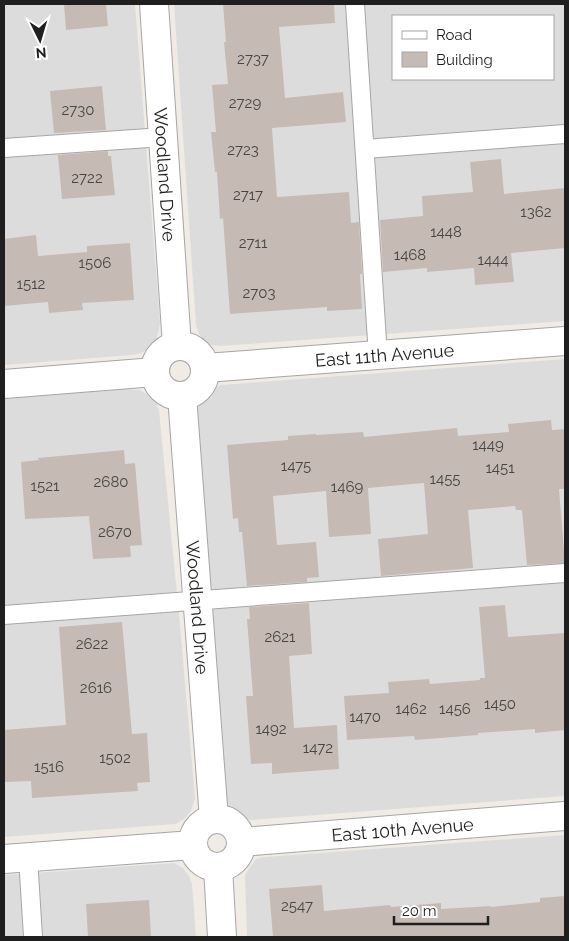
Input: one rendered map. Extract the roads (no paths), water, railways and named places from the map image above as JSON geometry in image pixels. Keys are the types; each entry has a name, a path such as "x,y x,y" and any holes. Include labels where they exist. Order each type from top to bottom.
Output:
{"street":[{"name":"Woodland Drive","path":"154,4 177,346"},
{"name":"East 11th Avenue","path":"205,368 565,341"},
{"path":"177,346 187,347 196,352 202,359 205,368 204,378 199,387 192,393 182,396 163,390 157,382 155,372 156,363 161,355 168,349 177,346"},
{"path":"4,384 155,372"},
{"name":"Woodland Drive","path":"182,396 214,819"},
{"name":"East 10th Avenue","path":"241,842 565,816"},
{"path":"214,819 224,820 233,825 239,832 241,842 240,851 235,860 227,865 218,867 202,861 196,854 193,845 194,836 199,828 205,822 214,819"},
{"path":"16,858 193,845"},
{"path":"218,867 222,937"}],"lane":[{"path":"355,4 378,356"},
{"path":"365,149 565,134"},
{"path":"4,148 163,137"},
{"path":"4,615 565,573"},
{"path":"16,858 33,937"}]}
